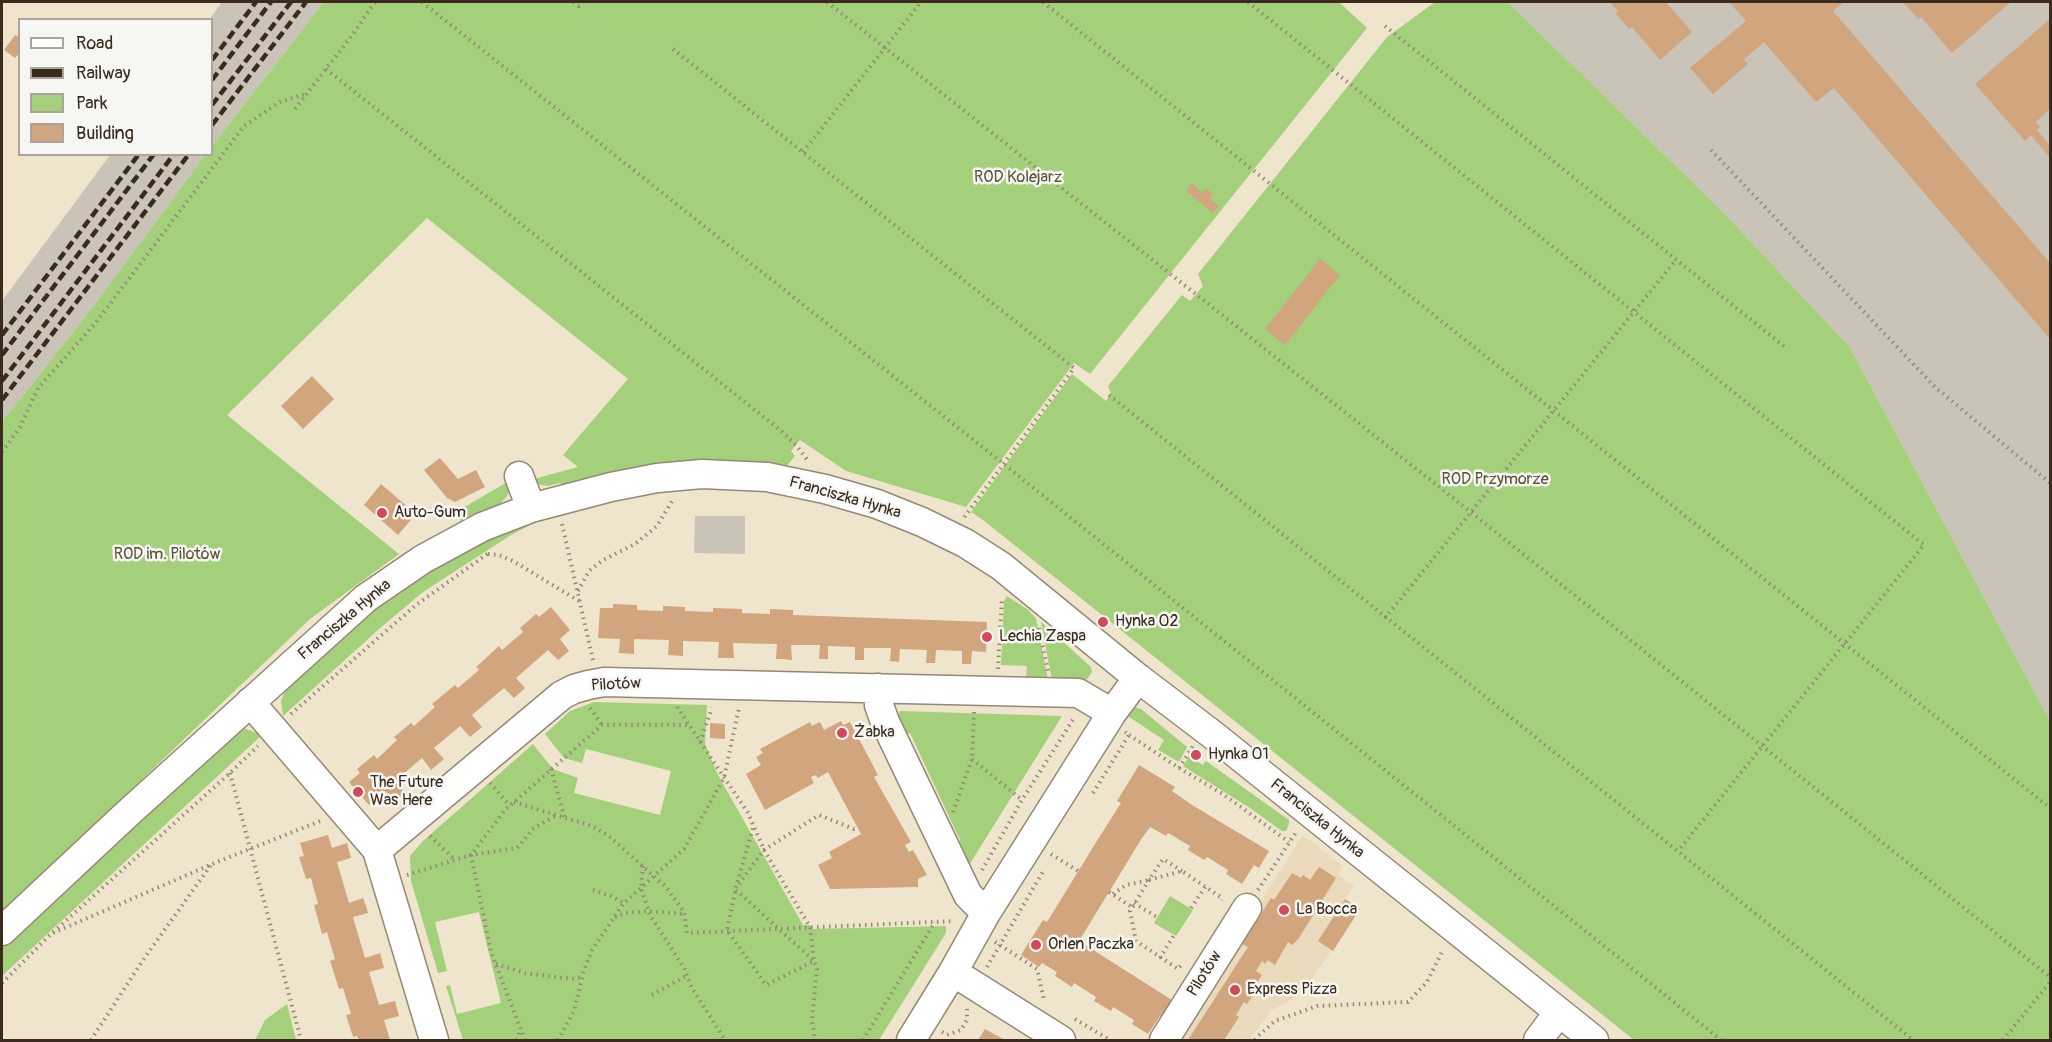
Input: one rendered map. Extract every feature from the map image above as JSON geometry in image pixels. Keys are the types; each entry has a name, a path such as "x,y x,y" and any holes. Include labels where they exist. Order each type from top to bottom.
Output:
{"street":[{"name":"Franciszka Hynka","path":"2,931 366,598 423,559 482,527 544,504 657,478 702,474 767,477 825,489 877,504 950,535 1001,566 1594,1041"},
{"path":"519,476 544,504"},
{"path":"910,1041 964,980 986,913 1042,848 1113,713 1138,678"},
{"name":"Pilotów","path":"377,850 562,695 574,688 604,682 1078,693 1113,713"},
{"path":"878,688 879,705 885,722 933,824 968,895 986,913"},
{"path":"250,702 377,850 434,1041"},
{"name":"Pilotów","path":"1164,1041 1247,908"},
{"path":"964,980 1061,1041"},
{"path":"1538,1040 1559,1012"}],"path":[{"path":"295,109 375,2"},
{"path":"422,2 1721,1041"},
{"path":"573,2 579,6 583,2"},
{"path":"828,2 1472,513 2050,977"},
{"path":"803,152 921,2"},
{"path":"1043,2 2050,808"},
{"path":"1248,2 1924,545 1678,851"},
{"path":"1385,26 1785,347"},
{"path":"673,48 1074,368 950,535"},
{"path":"326,69 779,429 796,445"},
{"path":"2,452 20,427 38,388 94,325 244,126 280,102 308,93"},
{"path":"1711,150 1935,387 2050,483"},
{"path":"1385,618 1676,260"},
{"path":"1109,396 1913,1041"},
{"path":"577,591 589,572 603,560 635,544 657,526 672,500"},
{"path":"544,504 577,591 594,664"},
{"path":"2,983 50,935 230,773 274,729 416,605 494,549"},
{"path":"486,555 499,555 513,561 580,601"},
{"path":"933,824 952,816 972,759 1002,597"},
{"path":"662,684 748,813 764,850 810,927 818,979 812,1020 815,1041"},
{"path":"700,743 710,710 714,706"},
{"path":"731,707 750,708"},
{"path":"558,1041 574,1011 582,977 592,950 612,918 624,903 684,849 724,778 739,708"},
{"path":"525,1041 491,952 471,855 505,810 602,724 689,726"},
{"path":"1130,735 1223,794 1289,842"},
{"path":"1179,768 1193,745"},
{"path":"972,759 1022,800"},
{"path":"551,769 565,819"},
{"path":"230,773 301,1041"},
{"path":"514,802 592,826 609,837 666,887 685,914 687,933 958,921"},
{"path":"1247,908 1309,813"},
{"path":"736,888 764,850 819,815 854,829 857,828"},
{"path":"50,935 212,864 332,816"},
{"path":"387,882 471,855 517,848 534,828 555,816"},
{"path":"412,819 456,860"},
{"path":"753,828 727,930 766,985 814,962"},
{"path":"964,980 999,945 1042,848 1078,871"},
{"path":"1184,959 1178,969 1136,941 1130,911 1133,905 1163,860 1222,898 1216,908"},
{"path":"91,1041 143,960 212,864"},
{"path":"643,866 642,888 648,910 725,1041"},
{"path":"1157,917 1111,893 1126,885 1182,871"},
{"path":"1191,908 1205,887"},
{"path":"736,888 814,962"},
{"path":"593,890 624,903"},
{"path":"612,918 626,912 648,910 685,914"},
{"path":"863,1041 935,922"},
{"path":"1160,958 1174,935"},
{"path":"1255,1041 1275,1021 1317,1005 1408,1002 1427,982 1447,942"},
{"path":"999,945 1037,969 1044,1000"},
{"path":"496,964 525,973 572,979 582,977"},
{"path":"652,995 686,976"},
{"path":"2003,1041 2050,982"},
{"path":"518,1041 520,1029"}],"shaded area":[{"path":"222,2 324,2 213,145 213,18 210,18"},
{"path":"1508,2 2050,2 2050,721 1849,346 1723,212"},
{"path":"109,156 204,156 92,308 2,422 2,301"},
{"path":"695,516 745,516 745,554 694,553"},
{"path":"1303,835 1343,866 1338,875 1354,886 1345,899 1360,909 1304,990 1293,999 1272,1010 1249,1040 1172,1040"}],"green space":[{"path":"324,2 1339,2 1367,28 1090,374 1074,363 966,507 846,471 800,440 791,451 795,456 785,468 642,467 562,485 560,483 548,486 533,484 530,480 578,467 563,455 628,379 427,218 227,415 399,554 310,619 2,913 2,422 92,308 204,156 213,156 213,145"},
{"name":"ROD Przymorze","path":"1435,2 1508,2 1723,212 1849,346 2050,721 2050,1040 1634,1040 971,512 1072,374 1106,401 1111,393 1108,386 1182,295 1190,301 1203,286 1198,274 1387,37"},
{"path":"509,481 508,495 499,508 463,525 456,512"},
{"path":"547,516 511,535 423,592 283,716 281,701 286,689 374,608 403,587 471,546"},
{"path":"1007,596 1036,618 1048,680 1026,679 1027,666 1001,665 1004,601"},
{"path":"1041,622 1091,667 1092,672 1085,682 1052,680"},
{"path":"594,702 707,705 705,744 718,775 803,925 810,925 812,929 946,926 946,933 879,1040 463,1040 446,986 450,985 457,1014 501,1003 479,912 435,922 447,971 438,973 411,881 410,856 423,841 533,744 553,769 578,778 574,793 660,815 671,771 586,749 582,763 564,758 545,734 570,711"},
{"path":"1134,707 1141,709 1187,747 1179,762 1158,750 1164,740 1126,715"},
{"path":"900,711 1062,716 966,870 956,849 960,840 910,733 902,736 895,721"},
{"path":"244,728 262,735 2,976 2,947 239,729"},
{"path":"1189,756 1203,765 1206,761 1289,820 1286,831 1282,831 1183,766"},
{"path":"1170,896 1193,910 1176,936 1154,923"},
{"path":"287,1004 296,1040 255,1040 265,1020"}],"building":[{"path":"1610,2 1666,2 1692,32 1660,60 1632,27 1629,29 1616,14 1618,11"},
{"path":"1729,2 1844,2 1833,11 2050,263 2050,339 1834,88 1816,102 1764,42 1744,59 1748,64 1713,94 1690,68 1746,21"},
{"path":"1903,2 2011,2 1952,53 1921,17 1918,19"},
{"path":"2050,19 2050,109 2036,122 2040,127 2037,130 2050,146 2050,158 2031,135 2025,141 1975,84"},
{"path":"15,35 18,37 18,54 15,58 4,50"},
{"path":"1192,183 1202,193 1206,188 1213,194 1210,199 1219,206 1213,213 1186,191"},
{"path":"1320,259 1340,275 1285,345 1265,329"},
{"path":"312,376 334,399 303,429 281,406"},
{"path":"440,458 458,479 476,470 485,487 455,502 447,498 424,470"},
{"path":"381,484 416,514 398,535 364,505"},
{"path":"613,604 637,605 637,610 663,611 663,606 685,607 685,611 713,612 713,608 742,609 742,613 770,614 770,609 793,610 793,615 987,622 986,652 972,651 971,664 962,664 962,651 936,650 935,663 926,663 927,650 900,649 899,662 890,661 891,648 864,648 864,660 855,660 855,647 828,646 828,659 819,659 820,645 791,645 792,660 776,659 777,644 733,643 734,658 718,658 719,642 683,641 683,656 668,655 669,640 634,639 634,654 619,653 620,639 598,638 600,608 613,608"},
{"path":"551,607 570,630 560,639 569,651 558,660 548,650 516,678 525,688 514,698 504,688 472,715 482,727 470,737 460,726 434,748 444,759 431,770 422,758 395,781 405,793 394,802 385,791 369,805 349,782 360,773 357,769 374,755 377,759 397,740 394,737 411,723 414,726 435,707 432,704 455,685 458,688 479,670 476,667 499,646 502,650 523,632 520,628 536,614 539,617"},
{"path":"841,721 843,725 850,722 878,775 874,777 911,842 905,845 909,852 913,850 927,875 918,879 918,887 830,889 818,865 832,858 829,852 861,834 828,772 818,778 816,775 811,777 814,783 765,810 746,774 761,765 756,757 763,753 760,749 810,722 812,726 820,722 824,730"},
{"path":"710,723 725,724 725,739 710,738"},
{"path":"1139,765 1175,787 1172,791 1192,805 1269,851 1259,868 1254,865 1242,884 1226,874 1228,870 1207,857 1204,860 1188,850 1190,846 1168,833 1166,836 1150,827 1142,838 1079,941 1175,1002 1164,1018 1160,1016 1148,1034 1132,1024 1134,1020 1113,1007 1111,1011 1094,1001 1096,997 1074,983 1072,987 1055,976 1057,972 1042,963 1039,967 1021,955 1043,920 1047,922 1121,803 1117,801"},
{"path":"328,835 332,848 347,843 351,858 337,862 349,903 363,898 366,906 368,913 353,917 365,958 380,953 384,968 369,972 379,1005 395,1001 399,1016 384,1020 390,1040 359,1040 357,1036 353,1037 346,1015 351,1014 343,988 339,989 330,961 335,959 327,932 322,934 314,905 318,904 311,878 306,879 299,857 304,856 300,843"},
{"path":"1319,867 1336,878 1299,938 1292,945 1288,942 1275,965 1268,960 1265,964 1262,961 1256,971 1262,975 1251,992 1254,994 1247,1004 1244,1002 1236,1015 1239,1017 1224,1040 1188,1040 1248,947 1242,944 1271,898 1274,900 1292,873 1301,878 1303,875 1310,880"},
{"path":"1345,899 1360,909 1333,951 1318,941"},
{"path":"985,1029 1003,1039 978,1040"}],"railway":[{"path":"213,59 256,2"},
{"path":"213,79 271,2"},
{"path":"213,104 291,2"},
{"path":"213,124 306,2"},
{"path":"2,335 137,156"},
{"path":"2,355 152,156"},
{"path":"2,381 172,156"},
{"path":"2,400 187,156"}],"place":[{"name":"Auto-Gum","path":"382,513"},
{"name":"Hynka 02","path":"1103,622"},
{"name":"Lechia Zaspa","path":"987,637"},
{"name":"Żabka","path":"842,733"},
{"name":"Hynka 01","path":"1196,755"},
{"name":"The Future Was Here","path":"358,792"},
{"name":"La Bocca","path":"1284,910"},
{"name":"Orlen Paczka","path":"1036,945"},
{"name":"Express Pizza","path":"1235,990"}],"park label":[{"name":"ROD Kolejarz","path":"1018,178"},
{"name":"ROD im. Pilotów","path":"167,555"}]}
